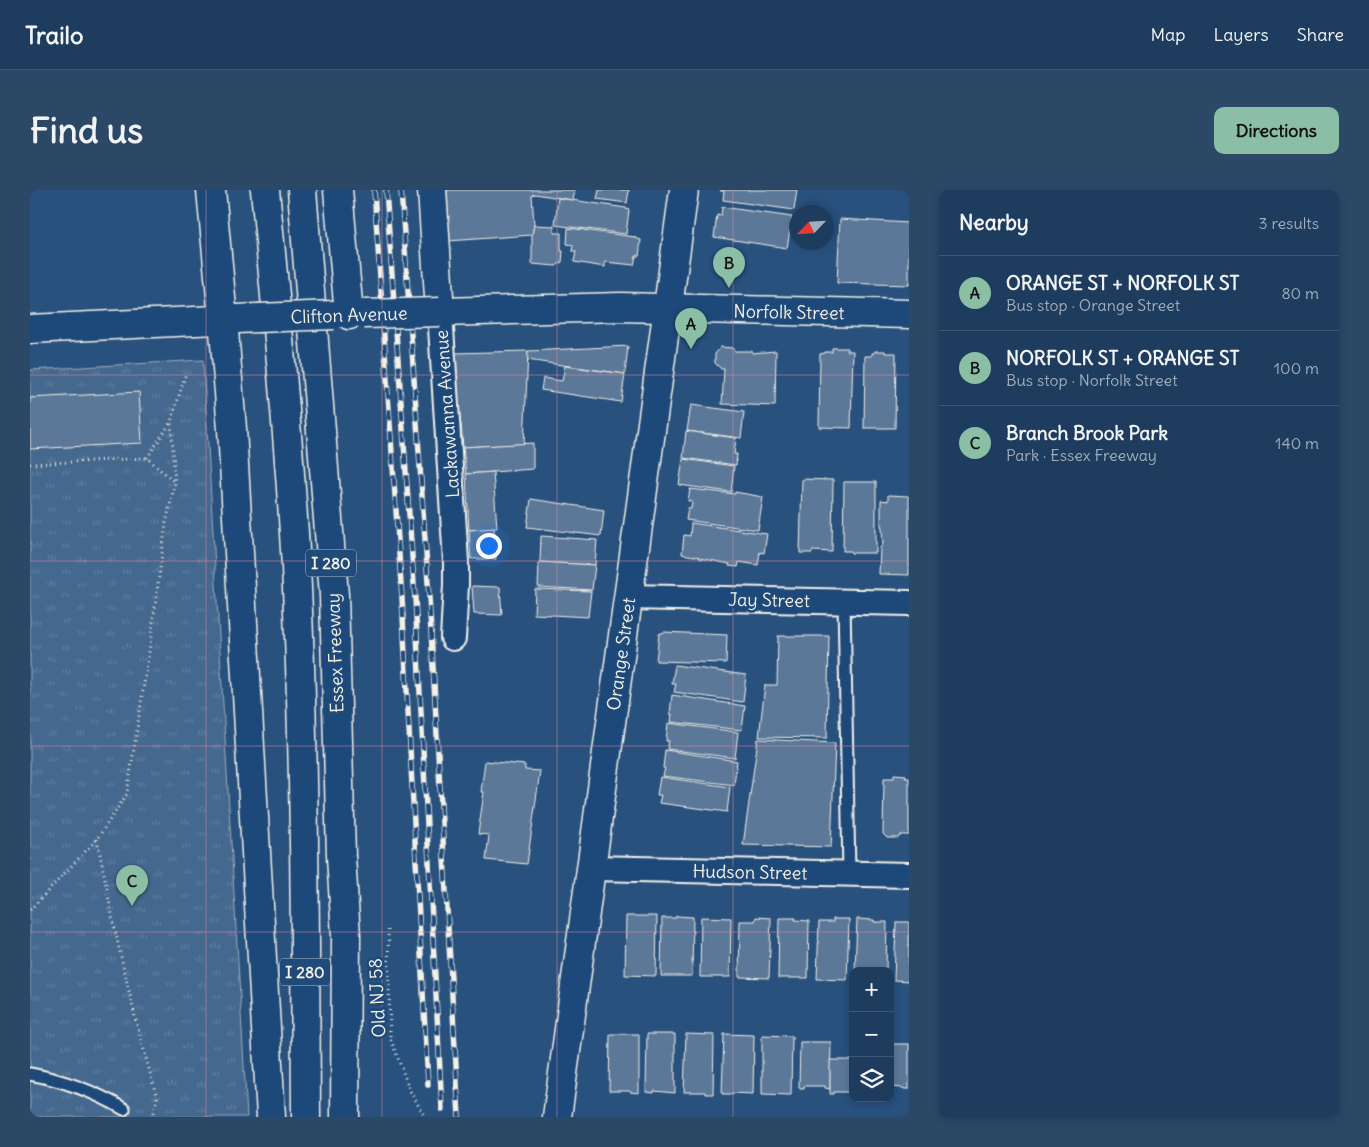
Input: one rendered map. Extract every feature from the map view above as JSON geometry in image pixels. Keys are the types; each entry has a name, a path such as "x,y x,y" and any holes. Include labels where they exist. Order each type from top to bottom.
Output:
{"main road":[{"path":"212,190 232,429 271,1117"},
{"name":"Essex Freeway","path":"265,190 283,390 296,576 302,759 306,1117"},
{"name":"Essex Freeway","path":"302,190 334,596 341,856 346,936 345,1117"},
{"path":"338,190 349,315"},
{"name":"Lackawanna Avenue","path":"432,190 440,312"},
{"name":"Orange Street","path":"557,1117 684,190"},
{"name":"Clifton Avenue","path":"30,329 223,319 440,312 620,307 668,309"},
{"name":"Norfolk Street","path":"668,309 909,314"}],"street":[{"name":"Lackawanna Avenue","path":"440,312 456,554 453,638"},
{"name":"Jay Street","path":"629,597 909,603"},
{"name":"Hudson Street","path":"592,868 909,875"}],"lane":[{"path":"844,601 849,874"},
{"path":"30,1074 80,1088 104,1097 124,1109"}],"path":[{"path":"30,910 97,839 127,794 166,523 175,483 172,422 186,373"},
{"path":"147,458 172,422"},
{"path":"30,464 147,458 175,483"},
{"path":"97,839 134,1011 156,1098 152,1117"},
{"name":"Old NJ 58","path":"388,930 390,1037 410,1091 425,1117"}],"green space":[{"path":"203,360 247,1117 30,1117 30,370"}],"building":[{"path":"445,190 575,190 573,200 532,195 534,225 532,235 448,241"},
{"path":"599,190 629,190 627,203 597,199"},
{"path":"797,190 795,205 789,205 789,209 723,200 724,191 720,191"},
{"path":"558,198 626,208 629,210 626,234 555,225"},
{"path":"722,207 789,217 787,248 714,237 717,215 721,216"},
{"path":"840,219 909,223 909,285 837,283"},
{"path":"534,225 554,226 554,233 561,233 562,262 556,266 532,264"},
{"path":"568,228 635,237 641,240 639,256 636,256 634,265 605,262 605,267 574,262 576,251 572,251 573,245 567,244"},
{"path":"628,346 625,374 527,360 528,351"},
{"path":"721,347 732,348 735,351 752,351 752,353 776,351 775,406 722,404 724,369 721,369 715,363 715,354"},
{"path":"832,348 847,348 847,351 853,351 851,428 819,427 820,354 832,352"},
{"path":"528,351 524,444 463,447 461,424 458,424 455,353"},
{"path":"875,351 896,353 895,428 864,428 865,356 872,356 872,353"},
{"path":"565,366 625,374 621,402 541,390 543,378 562,381"},
{"path":"139,392 142,443 30,449 30,398"},
{"path":"691,405 744,412 741,438 687,431"},
{"path":"686,431 736,438 734,454 737,454 736,465 683,458"},
{"path":"533,443 533,469 466,474 463,447"},
{"path":"683,459 734,466 731,492 679,485"},
{"path":"493,472 497,528 469,530 466,474"},
{"path":"802,479 833,480 832,552 812,551 812,553 800,553"},
{"path":"844,482 876,482 876,553 851,553 851,551 843,551"},
{"path":"690,489 735,494 735,492 763,497 758,530 686,520 688,508 691,509 692,501 688,501"},
{"path":"888,495 908,496 909,575 879,574 880,548 883,544 881,500 888,501"},
{"path":"531,499 604,510 601,536 527,527"},
{"path":"691,523 767,534 764,553 760,552 758,565 739,562 738,567 729,566 730,564 682,554 684,535 690,536"},
{"path":"494,528 496,559 471,559 469,530"},
{"path":"541,536 597,540 595,565 540,562"},
{"path":"539,562 595,565 592,590 538,587"},
{"path":"472,586 500,587 502,615 474,614"},
{"path":"535,589 591,591 588,617 534,614"},
{"path":"664,632 727,635 726,663 656,661 659,634"},
{"path":"778,636 829,636 827,738 759,737 765,685 777,685"},
{"path":"675,665 746,675 743,702 674,692 676,684 672,684"},
{"path":"672,695 745,706 742,730 671,722"},
{"path":"668,723 738,732 735,758 667,749 669,741 666,741"},
{"path":"758,739 835,743 831,847 743,845"},
{"path":"665,750 737,761 734,785 663,776"},
{"path":"485,761 525,765 525,770 540,771 527,864 486,860 489,835 478,834 484,792 481,792"},
{"path":"894,774 906,775 905,778 909,778 909,835 887,838 883,834 884,778 894,778"},
{"path":"660,777 730,787 727,812 659,803 661,795 657,795"},
{"path":"626,916 657,916 656,976 625,975"},
{"path":"676,916 693,917 692,976 661,976 662,918 676,918"},
{"path":"701,917 731,918 730,977 700,977"},
{"path":"756,917 771,918 769,978 739,977 740,921 755,921"},
{"path":"779,918 796,918 795,920 809,921 808,978 778,978"},
{"path":"833,919 849,919 847,980 817,979 819,922 833,922"},
{"path":"857,919 887,922 886,967 855,967"},
{"path":"896,922 909,922 909,981 894,980"},
{"path":"610,1034 639,1034 639,1093 609,1091"},
{"path":"647,1034 675,1034 675,1093 646,1092"},
{"path":"686,1034 714,1035 713,1094 684,1092"},
{"path":"724,1034 754,1035 753,1094 722,1094"},
{"path":"762,1035 792,1036 791,1095 762,1094"},
{"path":"800,1042 831,1042 830,1089 825,1088 825,1086 804,1086 804,1088 799,1088"},
{"path":"894,1044 909,1044 909,1089 894,1087"},
{"path":"830,1060 849,1060 849,1092 834,1092 834,1094 830,1094"}],"railway":[{"path":"374,190 402,598 428,1085"},
{"path":"386,190 415,598 442,1109"},
{"path":"401,190 429,597 459,1117"}],"place":[{"name":"NORFOLK ST + ORANGE ST","path":"729,288"},
{"name":"ORANGE ST + NORFOLK ST","path":"691,349"},
{"name":"Branch Brook Park","path":"132,906"}]}
